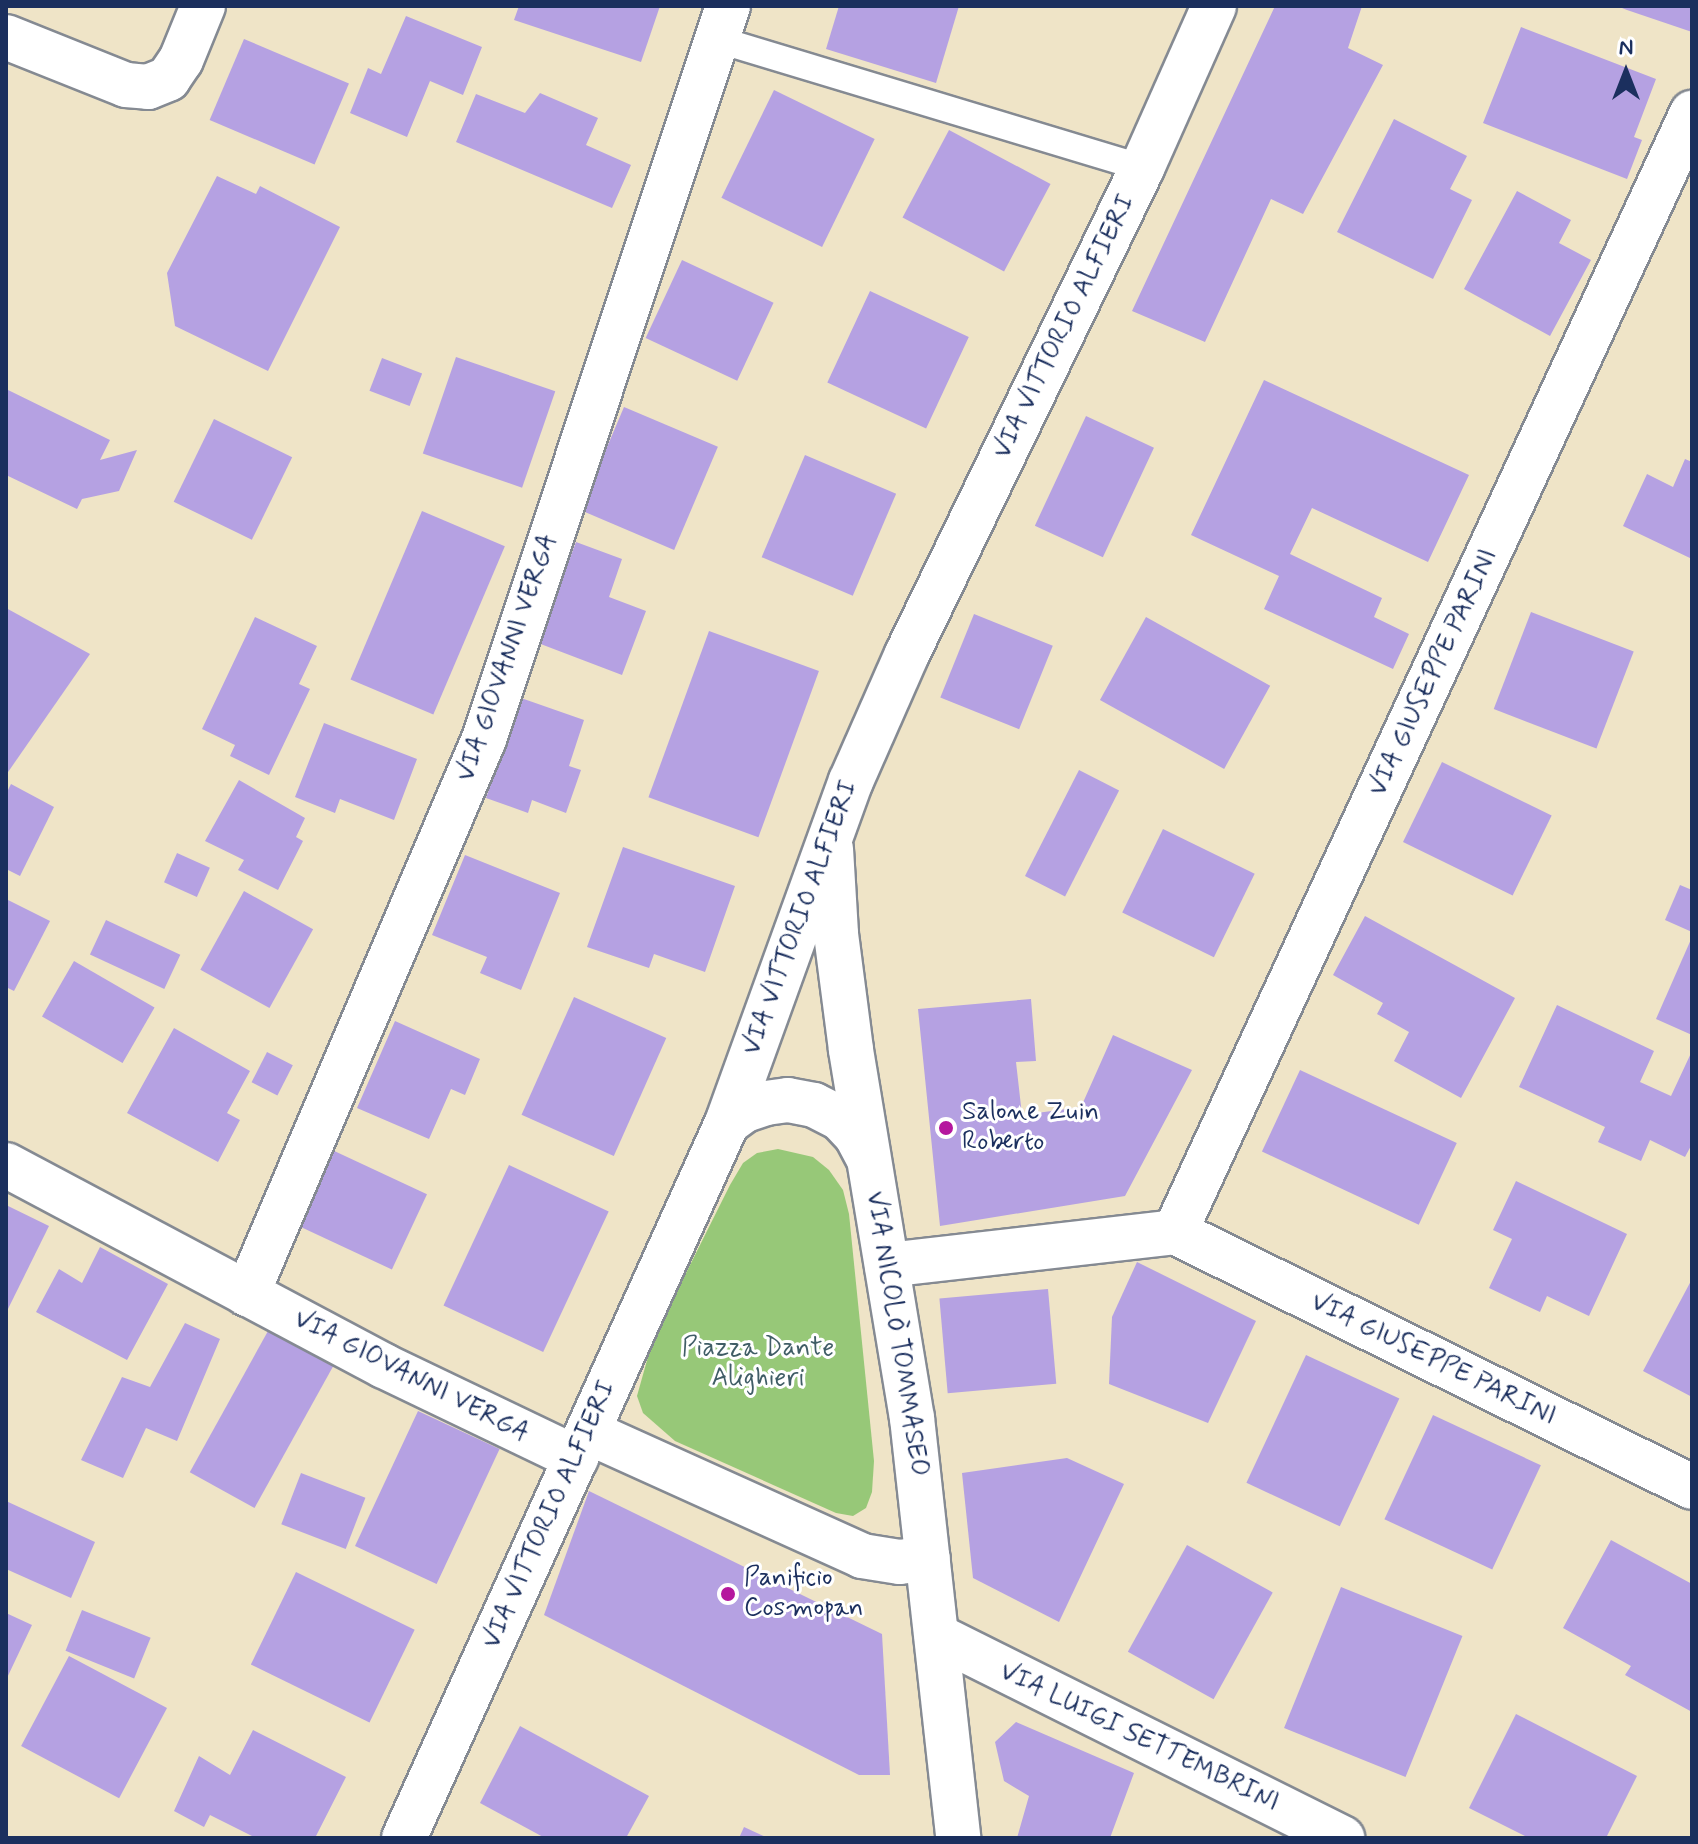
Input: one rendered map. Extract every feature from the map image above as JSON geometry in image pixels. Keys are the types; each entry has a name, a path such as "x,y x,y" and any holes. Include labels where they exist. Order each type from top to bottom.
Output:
{"street":[{"path":"6,37 126,85 148,87 168,79 175,70 203,6"},
{"name":"VIA VITTORIO ALFIERI","path":"404,1838 727,1123 830,831 907,654 1142,168 1214,6"},
{"name":"VIA GIOVANNI VERGA","path":"247,1294 484,739 722,23"},
{"name":"VIA GIUSEPPE PARINI","path":"1692,113 1175,1232 1692,1487"},
{"name":"VIA NICOLÒ TOMMASEO","path":"830,831 842,977 912,1418 958,1838"},
{"path":"727,1123 745,1110 766,1103 788,1100 814,1105 840,1118 856,1135 870,1160"},
{"name":"VIA GIOVANNI VERGA","path":"6,1165 384,1366 582,1445"},
{"path":"887,1265 1175,1232"},
{"path":"582,1445 862,1556 900,1562 928,1558"},
{"name":"VIA LUIGI SETTEMBRINI","path":"937,1636 1342,1838"}],"lane":[{"path":"722,23 1142,168"}],"green space":[{"name":"Piazza Dante Alighieri","path":"778,1149 813,1157 829,1170 843,1190 849,1214 874,1461 872,1492 866,1508 853,1516 836,1513 675,1441 643,1413 637,1396 653,1339 730,1185 743,1163 757,1153"}],"building":[{"path":"519,6 660,6 641,62 514,20"},
{"path":"839,6 959,6 936,83 826,49"},
{"path":"1275,6 1362,6 1348,48 1383,65 1303,214 1271,199 1205,342 1132,311"},
{"path":"1617,6 1692,6 1692,32 1627,10"},
{"path":"406,16 482,47 463,95 430,81 407,137 350,113 368,68 381,74"},
{"path":"1521,27 1656,79 1634,137 1642,140 1627,179 1483,123"},
{"path":"244,39 349,84 315,165 210,120"},
{"path":"774,90 875,139 822,247 721,198"},
{"path":"540,93 598,118 586,145 631,165 612,208 456,142 476,94 525,113"},
{"path":"1394,119 1467,156 1450,189 1472,200 1433,279 1337,232"},
{"path":"949,130 1051,184 1004,271 903,217"},
{"path":"217,176 256,194 260,186 340,227 268,371 175,326 167,273"},
{"path":"1517,191 1571,220 1559,243 1591,260 1550,336 1464,289"},
{"path":"682,260 774,303 737,381 646,338"},
{"path":"870,291 969,337 926,429 827,383"},
{"path":"456,357 555,391 522,488 423,453"},
{"path":"382,358 422,373 410,406 369,391"},
{"path":"1264,380 1469,475 1428,562 1312,508 1290,554 1382,598 1374,617 1409,634 1393,669 1264,609 1279,576 1191,535"},
{"path":"6,389 110,440 100,460 137,450 119,491 82,499 77,509 6,475"},
{"path":"624,407 718,447 674,550 580,510"},
{"path":"1086,416 1154,448 1103,557 1035,526"},
{"path":"214,419 292,457 252,540 174,502"},
{"path":"805,455 896,494 853,596 762,557"},
{"path":"1685,459 1692,462 1692,559 1623,526 1647,474 1673,487"},
{"path":"422,511 505,546 433,715 350,679"},
{"path":"576,542 622,559 609,597 646,611 622,675 538,643"},
{"path":"6,608 90,654 6,775"},
{"path":"1531,612 1634,651 1596,749 1494,709"},
{"path":"974,614 1053,646 1019,729 940,697"},
{"path":"255,617 317,646 299,684 310,689 269,775 230,756 235,745 202,729"},
{"path":"1146,617 1270,686 1224,769 1100,700"},
{"path":"709,631 819,671 758,837 648,797"},
{"path":"521,698 584,720 569,766 581,770 566,813 532,800 528,813 486,798"},
{"path":"324,723 417,759 394,820 340,799 335,813 295,797"},
{"path":"1442,762 1552,815 1513,895 1403,842"},
{"path":"1079,770 1119,790 1065,896 1025,876"},
{"path":"239,780 305,818 296,837 303,841 278,890 238,870 244,860 205,841"},
{"path":"11,784 54,807 20,876 6,869 6,794"},
{"path":"1163,829 1255,874 1214,957 1122,913"},
{"path":"623,847 735,886 705,972 654,954 649,968 587,947"},
{"path":"177,853 210,868 197,897 164,882"},
{"path":"465,855 560,893 521,990 480,973 487,957 432,935"},
{"path":"1680,885 1692,890 1692,932 1665,920"},
{"path":"244,891 313,929 269,1008 200,970"},
{"path":"6,899 50,921 14,991 6,987"},
{"path":"1365,916 1515,998 1461,1098 1394,1061 1409,1032 1377,1014 1383,1003 1333,975"},
{"path":"106,920 180,955 164,989 90,954"},
{"path":"1692,937 1692,1035 1656,1019"},
{"path":"74,961 155,1008 123,1063 42,1016"},
{"path":"574,997 666,1038 614,1156 522,1115"},
{"path":"1031,999 1036,1061 1016,1062 1022,1115 1081,1107 1113,1035 1192,1070 1125,1196 940,1226 918,1009"},
{"path":"1557,1005 1654,1051 1640,1082 1671,1096 1692,1051 1692,1144 1685,1157 1650,1140 1641,1161 1598,1142 1605,1127 1519,1087"},
{"path":"395,1021 480,1059 465,1095 451,1089 429,1139 357,1108"},
{"path":"174,1028 250,1071 227,1113 240,1120 218,1162 127,1113"},
{"path":"267,1052 293,1065 277,1095 252,1082"},
{"path":"1300,1070 1457,1143 1419,1225 1262,1152"},
{"path":"330,1149 427,1194 392,1269 295,1224"},
{"path":"509,1165 609,1211 543,1352 443,1305"},
{"path":"1516,1181 1627,1234 1589,1316 1547,1296 1540,1312 1489,1288 1512,1239 1493,1230"},
{"path":"6,1205 49,1226 6,1313"},
{"path":"100,1247 168,1284 127,1360 36,1312 59,1269 82,1283"},
{"path":"1137,1262 1256,1321 1208,1423 1109,1384 1112,1317"},
{"path":"1692,1279 1692,1397 1643,1371"},
{"path":"1048,1289 1056,1384 948,1393 939,1298"},
{"path":"278,1313 343,1349 254,1508 190,1472"},
{"path":"185,1323 220,1339 177,1441 146,1428 123,1478 81,1460 122,1377 150,1387"},
{"path":"1306,1355 1399,1399 1340,1526 1246,1483"},
{"path":"418,1411 500,1449 437,1584 355,1546"},
{"path":"1433,1415 1541,1465 1492,1570 1384,1519"},
{"path":"1067,1458 1124,1484 1059,1622 973,1578 962,1473"},
{"path":"301,1473 365,1498 346,1549 281,1524"},
{"path":"589,1491 882,1634 890,1775 859,1775 544,1615"},
{"path":"6,1501 95,1542 71,1598 6,1569"},
{"path":"1611,1540 1692,1584 1692,1712 1625,1675 1631,1666 1563,1628"},
{"path":"1187,1545 1273,1593 1214,1699 1128,1652"},
{"path":"296,1572 415,1630 369,1722 251,1665"},
{"path":"1341,1587 1462,1636 1406,1777 1284,1728"},
{"path":"82,1610 151,1638 134,1679 66,1651"},
{"path":"6,1613 32,1625 6,1680"},
{"path":"69,1656 167,1708 119,1798 21,1746"},
{"path":"1516,1714 1637,1776 1606,1838 1529,1838 1469,1808"},
{"path":"1016,1722 1134,1773 1110,1838 1017,1838 1029,1796 1004,1781 995,1742"},
{"path":"520,1726 649,1796 626,1838 545,1838 480,1803"},
{"path":"253,1730 346,1777 315,1838 256,1838 210,1815 204,1827 174,1811 199,1756 230,1775"},
{"path":"744,1827 768,1838 739,1838"}],"place":[{"name":"Salone Zuin Roberto","path":"946,1128"},
{"name":"Panificio Cosmopan","path":"728,1594"}]}
